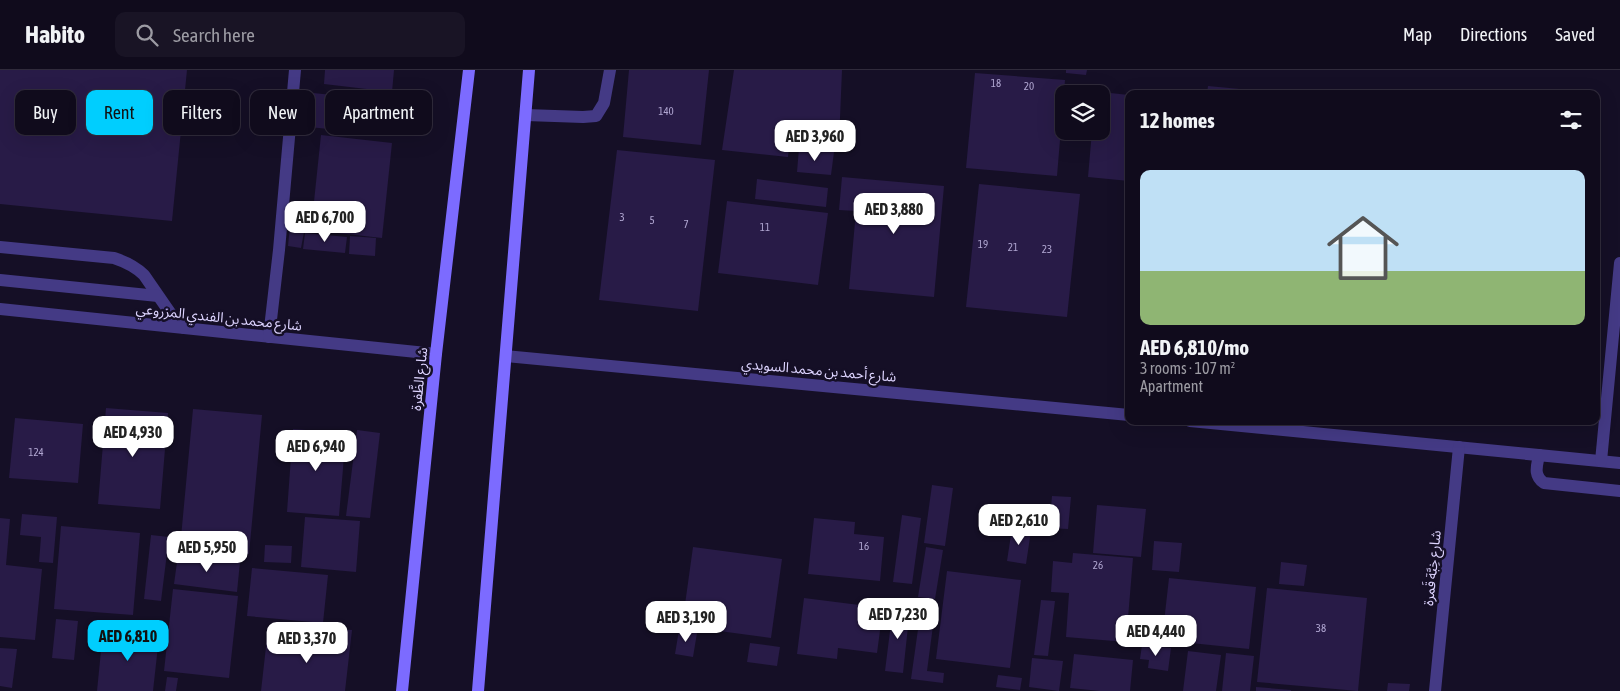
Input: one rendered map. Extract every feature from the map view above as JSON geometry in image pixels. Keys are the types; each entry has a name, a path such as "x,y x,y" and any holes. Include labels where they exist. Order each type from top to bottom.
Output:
{"main road":[{"name":"شارع الظَّفرة","path":"402,691 436,354 468,70"},
{"path":"478,691 529,70"}],"street":[{"path":"269,337 279,250 295,70"},
{"path":"526,115 596,116 604,103 610,70"},
{"path":"0,247 114,258 124,261 139,270 173,317 184,328"},
{"path":"1601,461 1620,264"},
{"path":"0,280 158,296"},
{"name":"شارع محمد بن الفندي المزروعي","path":"0,309 436,354"},
{"name":"شارع أحمد بن محمد السويدي","path":"506,356 1125,415"},
{"path":"1231,425 1620,463"},
{"name":"شارع خِبَّة قَمرة","path":"1435,691 1459,447"},
{"path":"1539,455 1536,475 1544,483 1620,491"}],"building":[{"path":"0,70 187,70 185,90 163,90 163,135 181,135 172,221 0,204"},
{"path":"325,70 394,70 392,90 375,90 324,84"},
{"path":"629,70 709,70 701,145 623,137"},
{"path":"734,70 842,70 839,142 790,139 788,157 722,150"},
{"path":"1066,70 1087,70 1086,75 1066,73"},
{"path":"975,73 1065,80 1065,85 1055,85 1055,140 1060,140 1057,176 966,168"},
{"path":"1208,86 1240,89 1240,90 1208,90"},
{"path":"315,93 325,94 325,129 315,128"},
{"path":"1110,93 1125,95 1125,181 1088,177 1091,140 1110,140"},
{"path":"321,135 392,143 382,238 311,230"},
{"path":"799,148 834,152 831,175 797,172"},
{"path":"617,150 715,160 698,311 599,300"},
{"path":"842,177 944,186 934,297 849,289 856,211 839,210"},
{"path":"757,179 828,188 826,207 755,199"},
{"path":"979,184 1080,194 1067,317 966,307"},
{"path":"727,201 828,213 818,285 718,273"},
{"path":"290,225 305,227 301,248 288,246"},
{"path":"305,233 347,237 345,253 303,249"},
{"path":"350,236 376,238 375,256 349,254"},
{"path":"106,408 168,413 160,509 98,504"},
{"path":"193,409 262,415 249,554 180,548"},
{"path":"15,418 83,424 78,483 9,478"},
{"path":"293,429 346,433 339,516 287,512"},
{"path":"357,430 380,433 370,518 346,516"},
{"path":"932,485 953,488 945,546 924,543"},
{"path":"1052,496 1071,497 1068,529 1049,528"},
{"path":"1097,505 1146,509 1141,557 1093,553"},
{"path":"22,514 57,517 53,563 39,562 41,537 20,535"},
{"path":"902,515 921,518 912,584 893,582"},
{"path":"305,517 360,521 356,572 301,567"},
{"path":"0,518 10,519 6,565 42,569 35,640 0,637"},
{"path":"814,518 855,522 854,534 884,537 880,581 808,574"},
{"path":"61,526 140,533 133,615 54,609"},
{"path":"1012,528 1031,531 1026,564 1007,561"},
{"path":"151,535 169,537 161,601 144,599"},
{"path":"1154,541 1182,543 1179,572 1152,570"},
{"path":"265,545 292,546 291,563 264,562"},
{"path":"693,547 782,559 771,638 682,626"},
{"path":"926,547 943,550 935,599 918,597"},
{"path":"1073,553 1133,558 1126,642 1066,637 1069,593 1051,592 1053,561 1072,563"},
{"path":"178,555 240,562 237,592 174,584"},
{"path":"1281,562 1307,565 1304,586 1279,584"},
{"path":"252,568 328,575 323,623 247,616"},
{"path":"947,571 1021,580 1010,668 936,659"},
{"path":"1169,578 1256,587 1249,649 1162,640"},
{"path":"1267,588 1367,598 1358,691 1257,682"},
{"path":"173,589 238,596 229,678 164,671"},
{"path":"804,598 883,608 877,653 838,648 837,659 797,654"},
{"path":"1041,600 1055,601 1048,656 1034,655"},
{"path":"922,601 936,603 927,671 944,673 943,683 911,679"},
{"path":"893,607 910,608 903,673 885,671"},
{"path":"56,619 78,621 74,660 52,658"},
{"path":"331,628 352,630 345,691 261,691 267,638 329,645"},
{"path":"679,630 697,633 693,657 675,654"},
{"path":"103,631 159,637 153,691 97,691"},
{"path":"750,643 780,647 777,666 747,662"},
{"path":"1142,645 1171,648 1168,671 1148,668 1149,660 1140,659"},
{"path":"0,648 17,649 12,688 0,686"},
{"path":"1188,651 1221,655 1216,691 1183,691"},
{"path":"1226,653 1254,656 1250,691 1222,691"},
{"path":"1074,654 1133,660 1130,691 1070,688"},
{"path":"1032,658 1063,661 1059,691 1029,687"},
{"path":"998,675 1022,678 1020,690 996,687"},
{"path":"167,677 178,678 176,691 165,691"},
{"path":"1388,683 1410,684 1409,691 1387,691"},
{"path":"1256,687 1291,690 1291,691 1256,691"}]}
